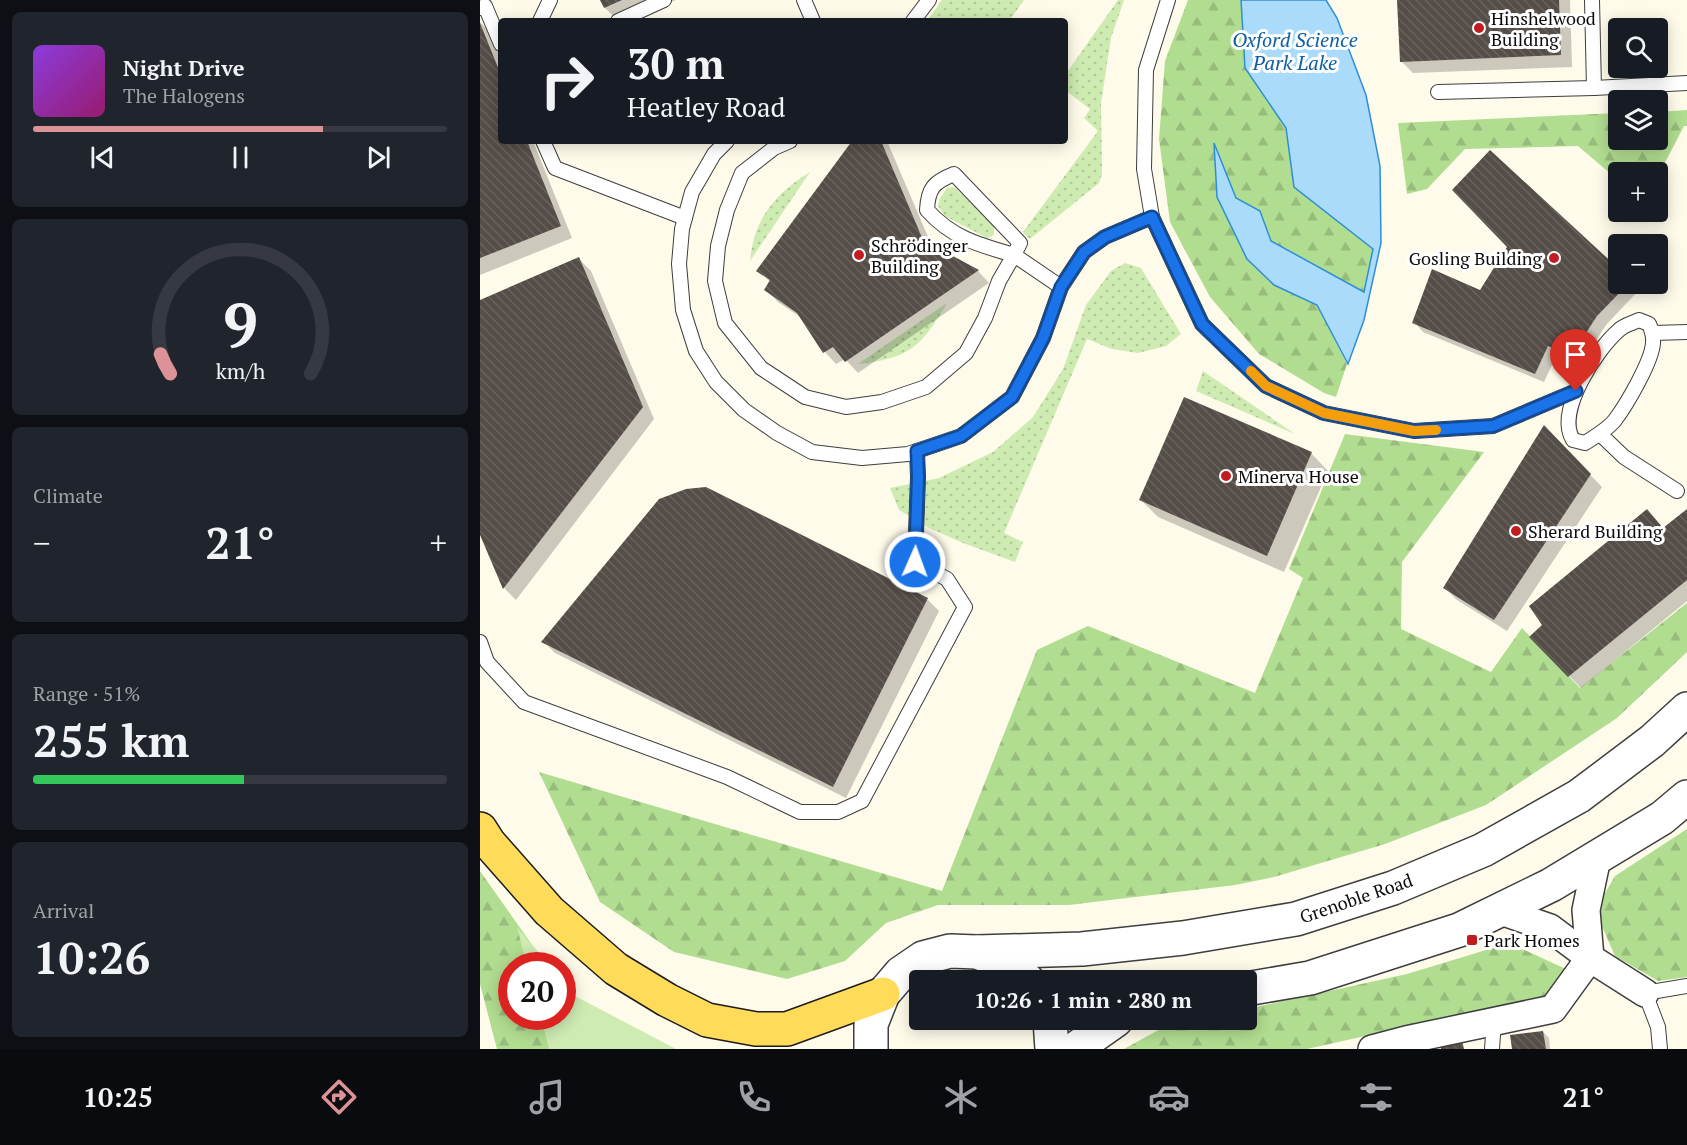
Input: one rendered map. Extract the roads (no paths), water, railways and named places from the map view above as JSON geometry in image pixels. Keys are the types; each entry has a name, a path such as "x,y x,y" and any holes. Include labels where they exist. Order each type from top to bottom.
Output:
{"main road":[{"path":"480,829 489,843 549,911 616,969 667,1000 707,1020 756,1029 787,1029 883,994"}],"street":[{"name":"Grenoble Road","path":"883,994 901,973 924,958 950,951 1082,949 1183,938 1296,919 1393,888 1483,850 1579,796 1652,741 1687,709"},
{"path":"1257,987 1310,978 1459,930 1501,911 1597,858 1662,818 1687,797"},
{"path":"1372,1049 1553,1009 1590,958 1586,910 1597,858"},
{"path":"1501,911 1550,928 1590,958 1645,993"},
{"path":"977,952 1010,964 1016,970"},
{"path":"871,1049 871,1024 883,994"},
{"path":"1051,1030 1052,1049"},
{"path":"1075,1049 1102,1030"}],"lane":[{"path":"541,18 550,0"},
{"path":"625,18 664,0"},
{"path":"804,0 812,18"},
{"path":"915,18 929,0"},
{"path":"1168,0 1146,70 1144,169 1152,217 1202,324 1266,386 1324,413 1414,431 1493,426 1576,391"},
{"path":"1592,0 1594,88"},
{"path":"480,8 485,6 498,37"},
{"path":"1438,92 1687,84"},
{"path":"544,144 555,168 685,218"},
{"path":"724,144 714,154 692,192 685,218 679,264 683,309 696,351 716,382 744,410 777,433 812,452 862,458 908,454 961,436 1012,397 1043,338 1061,287 1084,252 1105,237 1152,217"},
{"path":"783,144 774,148 742,173 727,210 718,246 715,281 725,323 762,368 805,397 846,407 882,402 926,387 966,353 985,318 999,281 1014,255 1020,243 954,174 938,180 928,195 927,210 941,225 973,243 1014,255 1061,287"},
{"path":"1640,320 1649,324 1653,333 1653,344 1636,386 1615,421 1585,443 1573,440 1569,434 1569,419 1576,391 1597,354 1621,328 1640,320"},
{"path":"1653,333 1687,332"},
{"path":"1600,434 1623,457 1677,491"},
{"path":"480,642 487,662 524,702 728,777 800,812 838,812 862,801 965,607 947,579 915,562 917,451"},
{"path":"1660,1049 1658,1027 1645,993 1687,986"},
{"path":"1492,1049 1494,1021"}],"water":[{"name":"Oxford Science Park Lake","path":"1241,0 1326,0 1337,18 1366,95 1380,166 1381,243 1364,320 1348,364 1317,305 1274,285 1247,259 1217,197 1214,143 1236,198 1260,211 1271,241 1364,292 1373,249 1294,187 1286,128 1245,68"}],"place":[{"name":"Hinshelwood Building","path":"1479,28"},
{"name":"Schrödinger Building","path":"859,255"},
{"name":"Gosling Building","path":"1554,258"},
{"name":"Minerva House","path":"1226,476"},
{"name":"Sherard Building","path":"1516,531"},
{"name":"Park Homes","path":"1472,940"}]}
